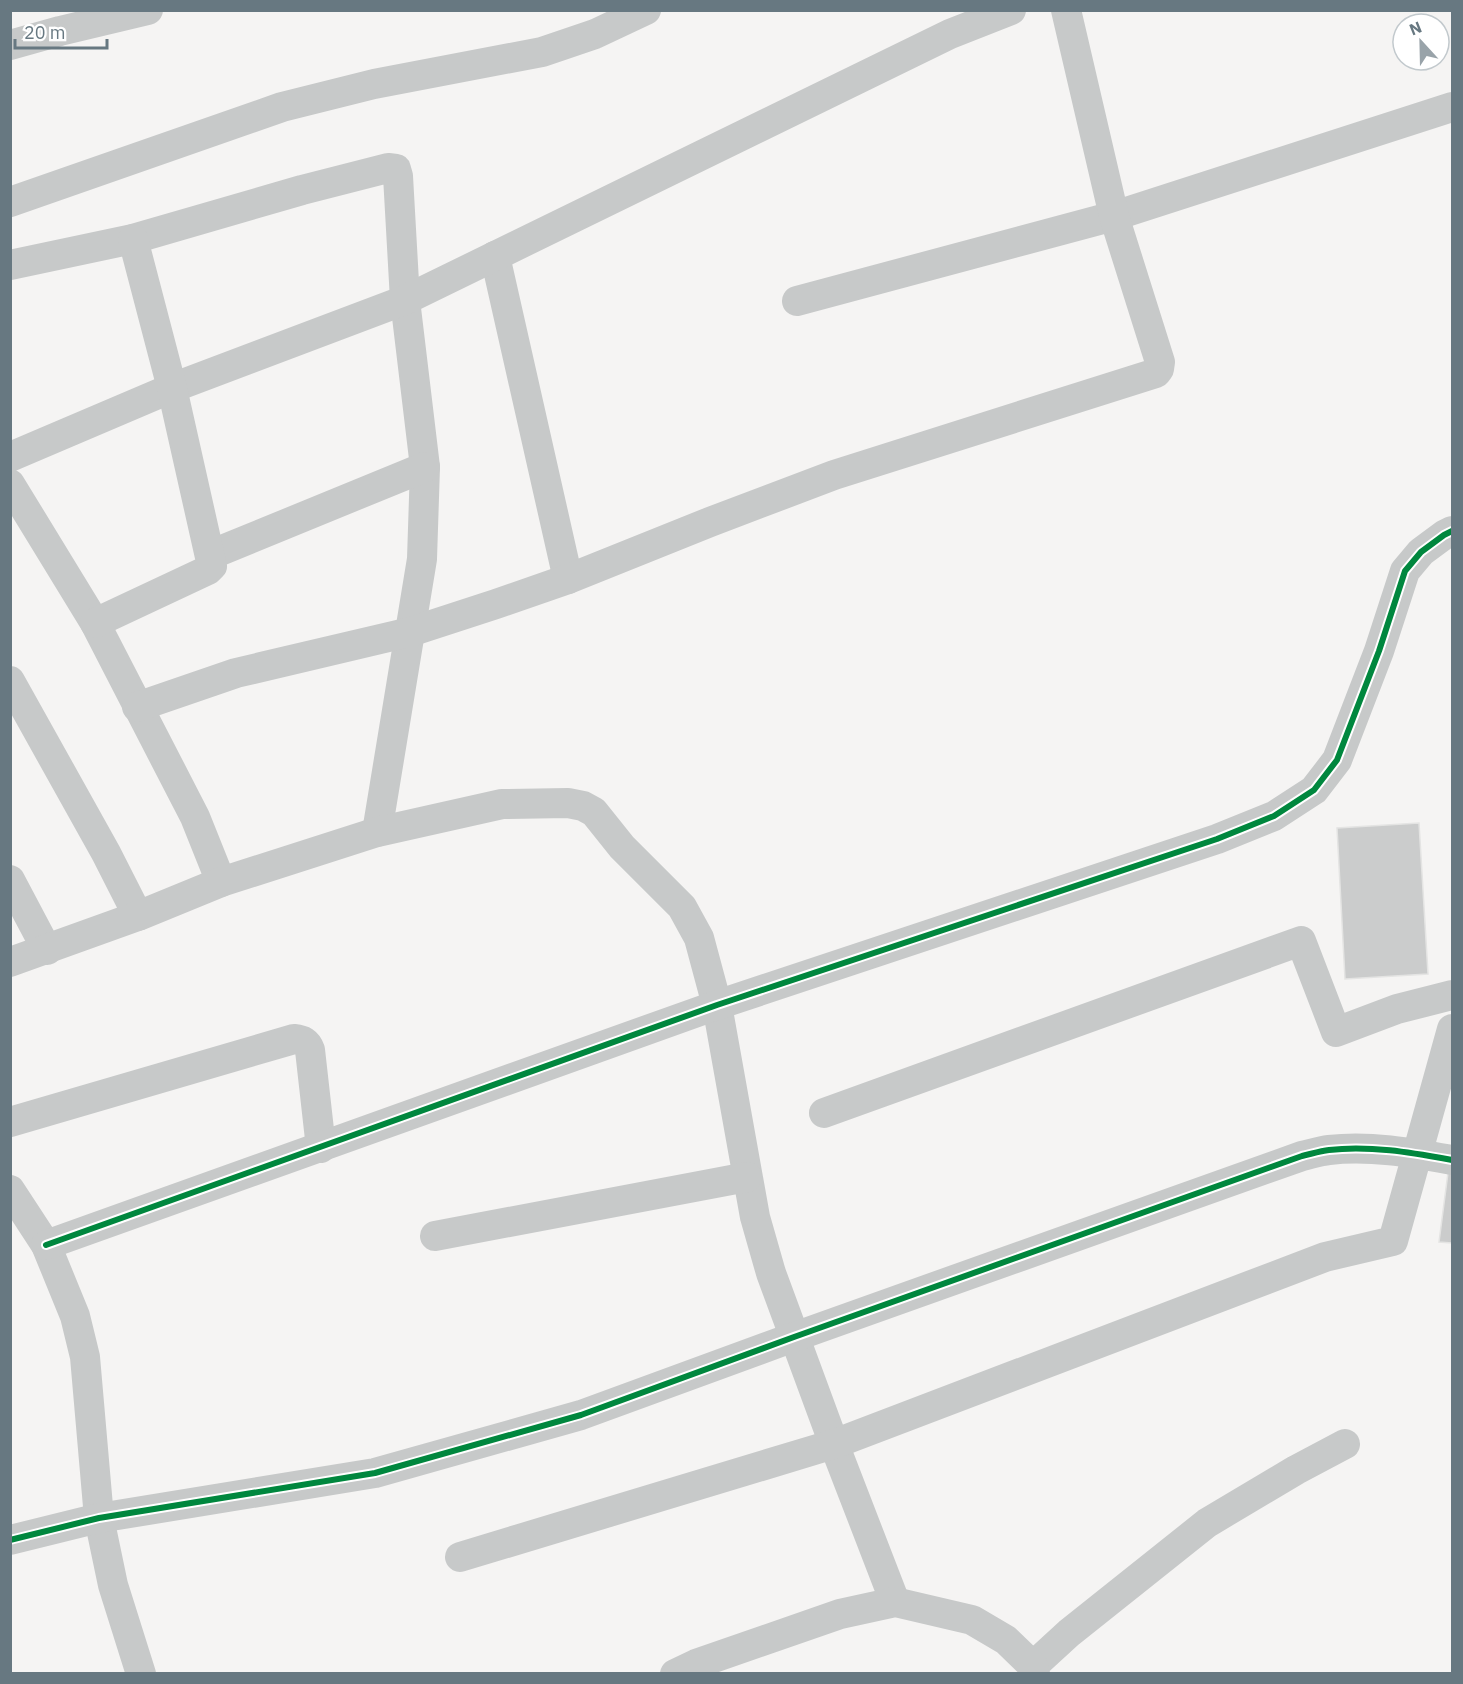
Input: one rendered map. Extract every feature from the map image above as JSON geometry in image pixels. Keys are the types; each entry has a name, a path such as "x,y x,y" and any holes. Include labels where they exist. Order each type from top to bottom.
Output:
{"street":[{"path":"10,45 148,10"},
{"path":"10,202 282,106 374,84 542,52 595,34 646,10"},
{"path":"10,458 172,388 405,300 495,256 944,22 1011,10"},
{"path":"137,707 236,674 410,632 568,579 834,475 1156,373 1160,362 1114,216 1066,10"},
{"path":"797,301 1114,216 1452,106"},
{"path":"10,265 133,239 302,190 393,168 398,176 405,300 425,467 422,559 377,832"},
{"path":"95,623 208,570 212,566 172,388 133,239"},
{"path":"495,256 568,579"},
{"path":"210,555 425,467"},
{"path":"10,483 95,623 195,817 221,882"},
{"path":"46,1245 717,1005 1217,839 1274,816 1314,789 1337,760 1405,571 1421,552 1452,531"},
{"path":"10,681 106,853 138,916"},
{"path":"10,962 138,916 221,882 377,832 502,804 568,803 583,806 594,812 622,847 682,907 699,938 717,1005 755,1217 771,1273 895,1602"},
{"path":"10,880 47,950"},
{"path":"824,1113 1301,941 1336,1032 1397,1010 1452,995"},
{"path":"460,1557 834,1444 1325,1257 1393,1241 1452,1029"},
{"path":"10,1122 294,1039 303,1040 310,1050 321,1148"},
{"path":"10,1540 99,1518 375,1473 581,1415 1302,1156 1328,1150 1357,1149 1417,1154 1452,1160"},
{"path":"435,1236 747,1177"},
{"path":"10,1190 46,1245 75,1316 85,1357 99,1518 113,1586 141,1674"},
{"path":"675,1674 696,1664 840,1614 895,1602 972,1620 1006,1640 1034,1670 1069,1633 1207,1523 1345,1444"}],"building":[{"path":"1419,823 1428,974 1345,979 1337,828"},
{"path":"1449,1165 1452,1166 1452,1243 1439,1242"}],"cycle path":[{"path":"46,1245 717,1005 1217,839 1274,816 1314,790 1337,760 1379,651 1405,571 1421,552 1452,531"},
{"path":"10,1540 99,1518 375,1473 581,1415 1302,1156 1329,1150 1360,1148 1407,1152 1452,1160"}]}
